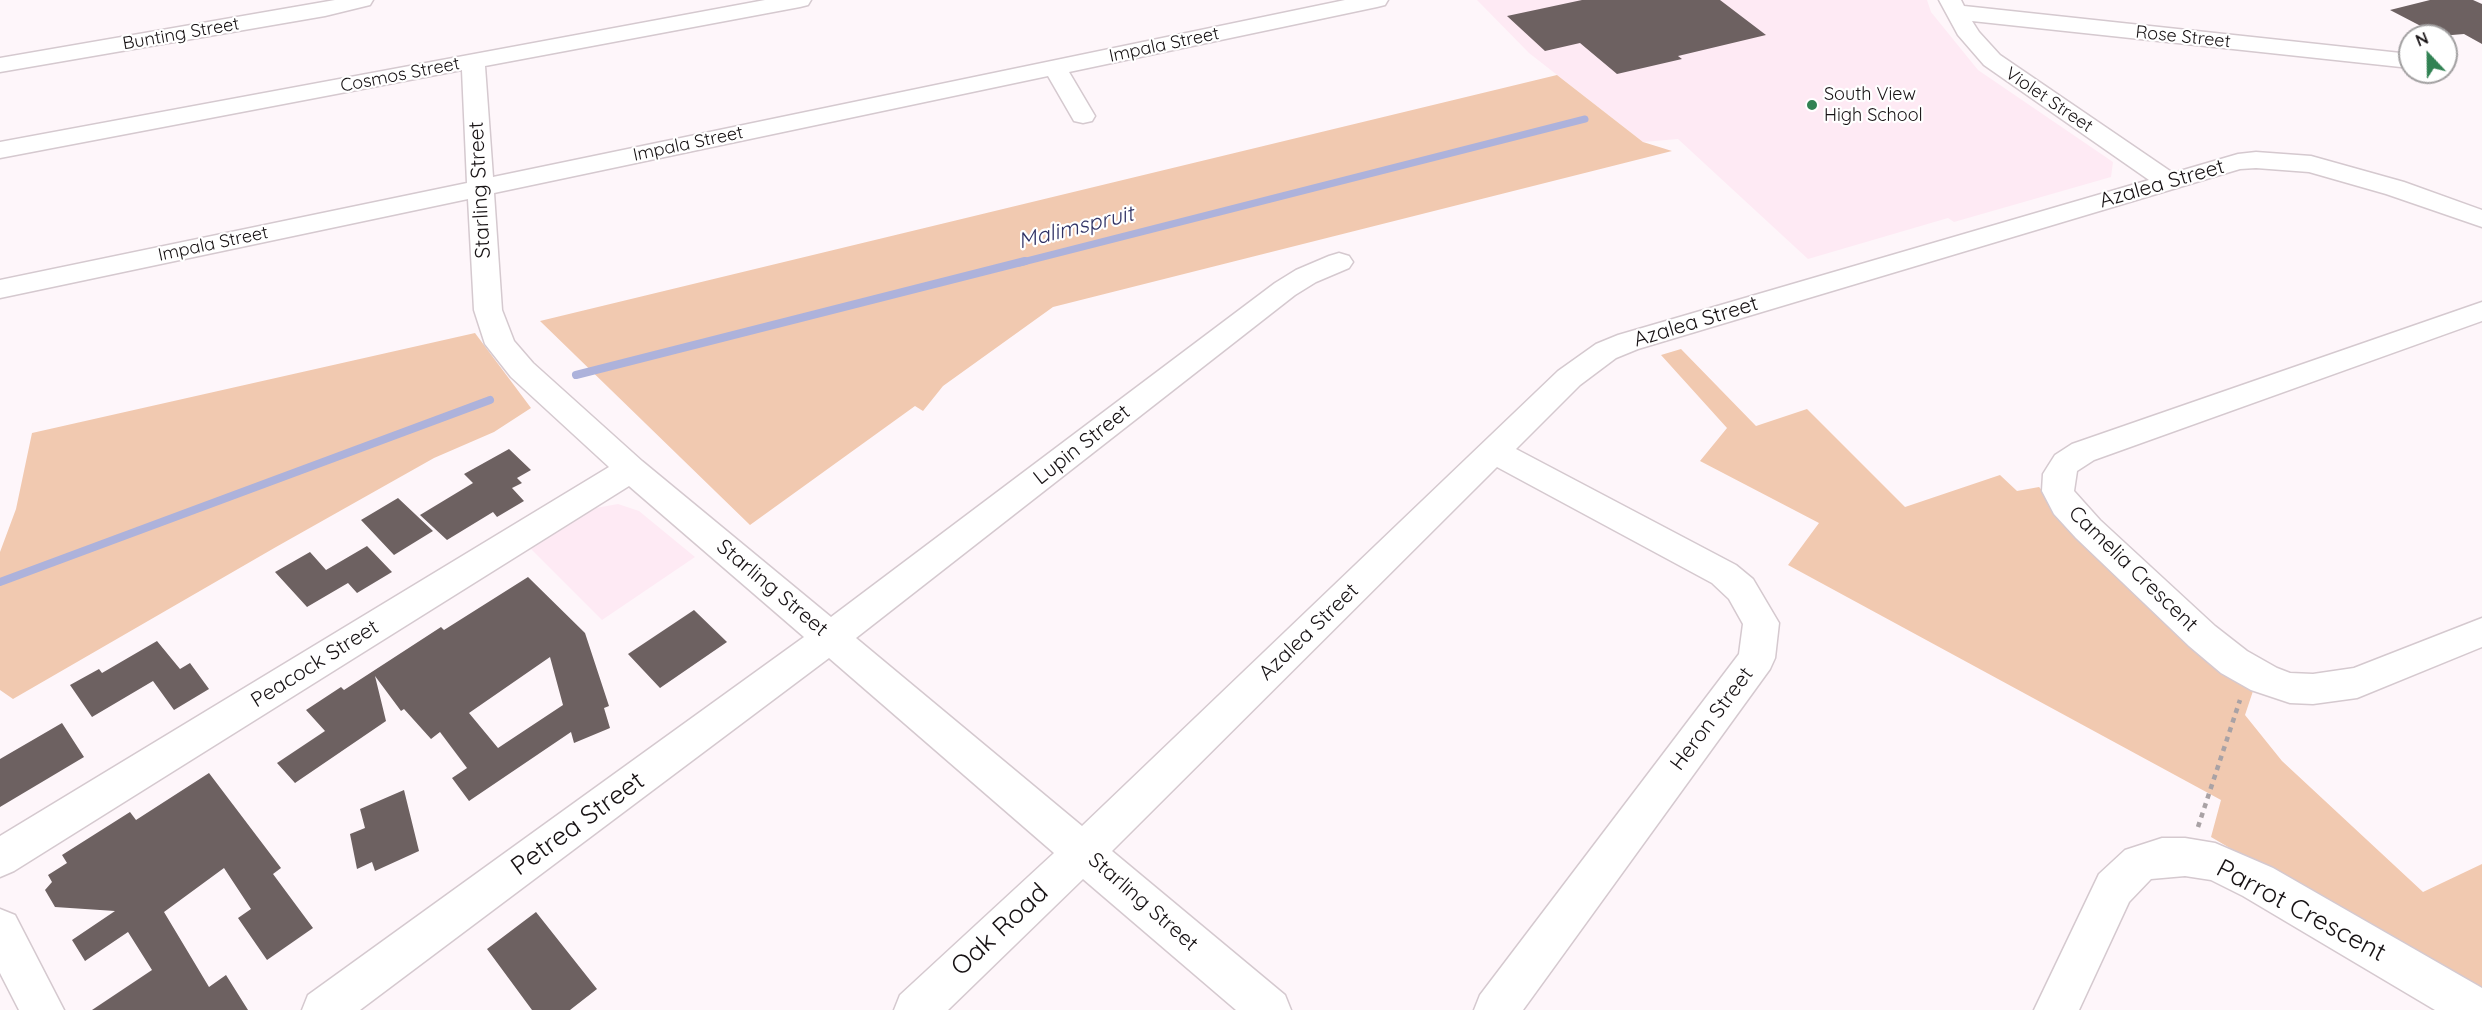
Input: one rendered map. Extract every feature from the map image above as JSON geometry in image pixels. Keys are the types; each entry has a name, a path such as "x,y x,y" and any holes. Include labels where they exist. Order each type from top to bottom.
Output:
{"street":[{"name":"Bunting Street","path":"0,65 325,9 362,0"},
{"name":"Cosmos Street","path":"0,150 473,60 699,9 800,0"},
{"name":"Impala Street","path":"0,289 1377,0"},
{"name":"Rose Street","path":"1952,6 2398,60"},
{"name":"Violet Street","path":"1952,6 1979,48 2000,67 2168,181"},
{"name":"Starling Street","path":"473,60 488,310 500,344 522,370 630,470 831,637 1269,1010"},
{"path":"1054,68 1083,116"},
{"name":"Azalea Street","path":"1084,851 1569,378 1606,351 2168,181 2238,162 2256,160 2311,164 2395,188 2482,219"},
{"name":"Lupin Street","path":"831,637 1285,289 1305,276 1339,262"},
{"name":"Camelia Crescent","path":"2482,311 2083,452 2066,463 2059,474 2058,491 2066,506 2202,636 2234,662 2290,688 2334,687 2357,682 2482,632"},
{"name":"Heron Street","path":"1494,451 1724,574 1741,589 1761,623 1757,658 1496,1010"},
{"name":"Peacock Street","path":"0,858 630,470"},
{"name":"Petrea Street","path":"324,1010 831,637"},
{"name":"Oak Road","path":"916,1010 1084,851"},
{"name":"Parrot Crescent","path":"2056,1010 2114,888 2139,863 2162,857 2186,857 2216,862 2258,882 2477,1010"},
{"path":"0,929 42,1010"}],"path":[{"path":"2186,857 2251,671"}],"shaded area":[{"name":"South View High School","path":"1477,0 1927,0 1931,12 1978,70 2113,162 2111,177 1954,222 1948,218 1808,259 1678,139 1643,142 1529,53"},
{"path":"1557,75 1643,142 1672,151 1053,307 943,386 923,411 915,406 750,525 540,321"},
{"path":"475,333 531,408 494,432 434,458 13,699 0,690 0,552 16,509 32,433"},
{"path":"1681,349 1756,426 1807,409 1905,507 2000,475 2017,491 2039,487 2096,547 2255,685 2245,715 2282,761 2423,892 2482,864 2482,996 2211,837 2221,800 1788,565 1819,523 1700,461 1727,428 1661,355"},
{"path":"618,504 639,511 695,557 602,620 531,549 596,508"}],"building":[{"path":"1582,0 1720,0 1766,35 1678,56 1682,59 1617,74 1580,43 1545,51 1507,16"},
{"path":"2430,0 2473,0 2482,4 2482,44 2464,34 2458,34 2458,24 2417,24 2390,10"},
{"path":"509,449 531,470 517,478 522,483 512,488 524,501 497,517 493,512 447,540 420,515 473,483 464,474"},
{"path":"398,498 433,531 394,555 361,520"},
{"path":"367,546 392,572 357,593 348,583 307,607 275,572 310,552 326,570"},
{"path":"528,577 585,633 609,706 604,708 610,728 574,743 571,732 469,801 452,778 467,768 440,732 431,739 404,709 401,711 375,676 386,721 295,783 277,763 325,731 306,710 341,687 344,690 441,627 444,630","holes":["550,657 563,705 498,748 469,713"]},
{"path":"694,610 727,642 660,688 628,654"},
{"path":"157,641 180,669 190,663 209,689 174,710 153,681 92,717 70,685 99,669 102,673"},
{"path":"62,723 84,757 0,807 0,759"},
{"path":"209,773 281,868 273,874 313,928 267,960 238,918 251,909 224,868 164,912 209,987 226,975 248,1010 92,1010 152,970 128,932 85,961 72,940 115,911 55,907 45,890 52,882 48,875 67,863 62,855 130,812 136,820"},
{"path":"404,790 419,851 375,871 372,862 357,869 350,834 365,828 360,809"},
{"path":"536,912 597,989 570,1010 532,1010 487,949"}],"waterway":[{"name":"Malimspruit","path":"1019,263 1585,119"},
{"name":"Malimspruit","path":"576,375 1025,261"},
{"path":"0,582 490,400"}],"place":[{"name":"South View High School","path":"1812,105"}]}
